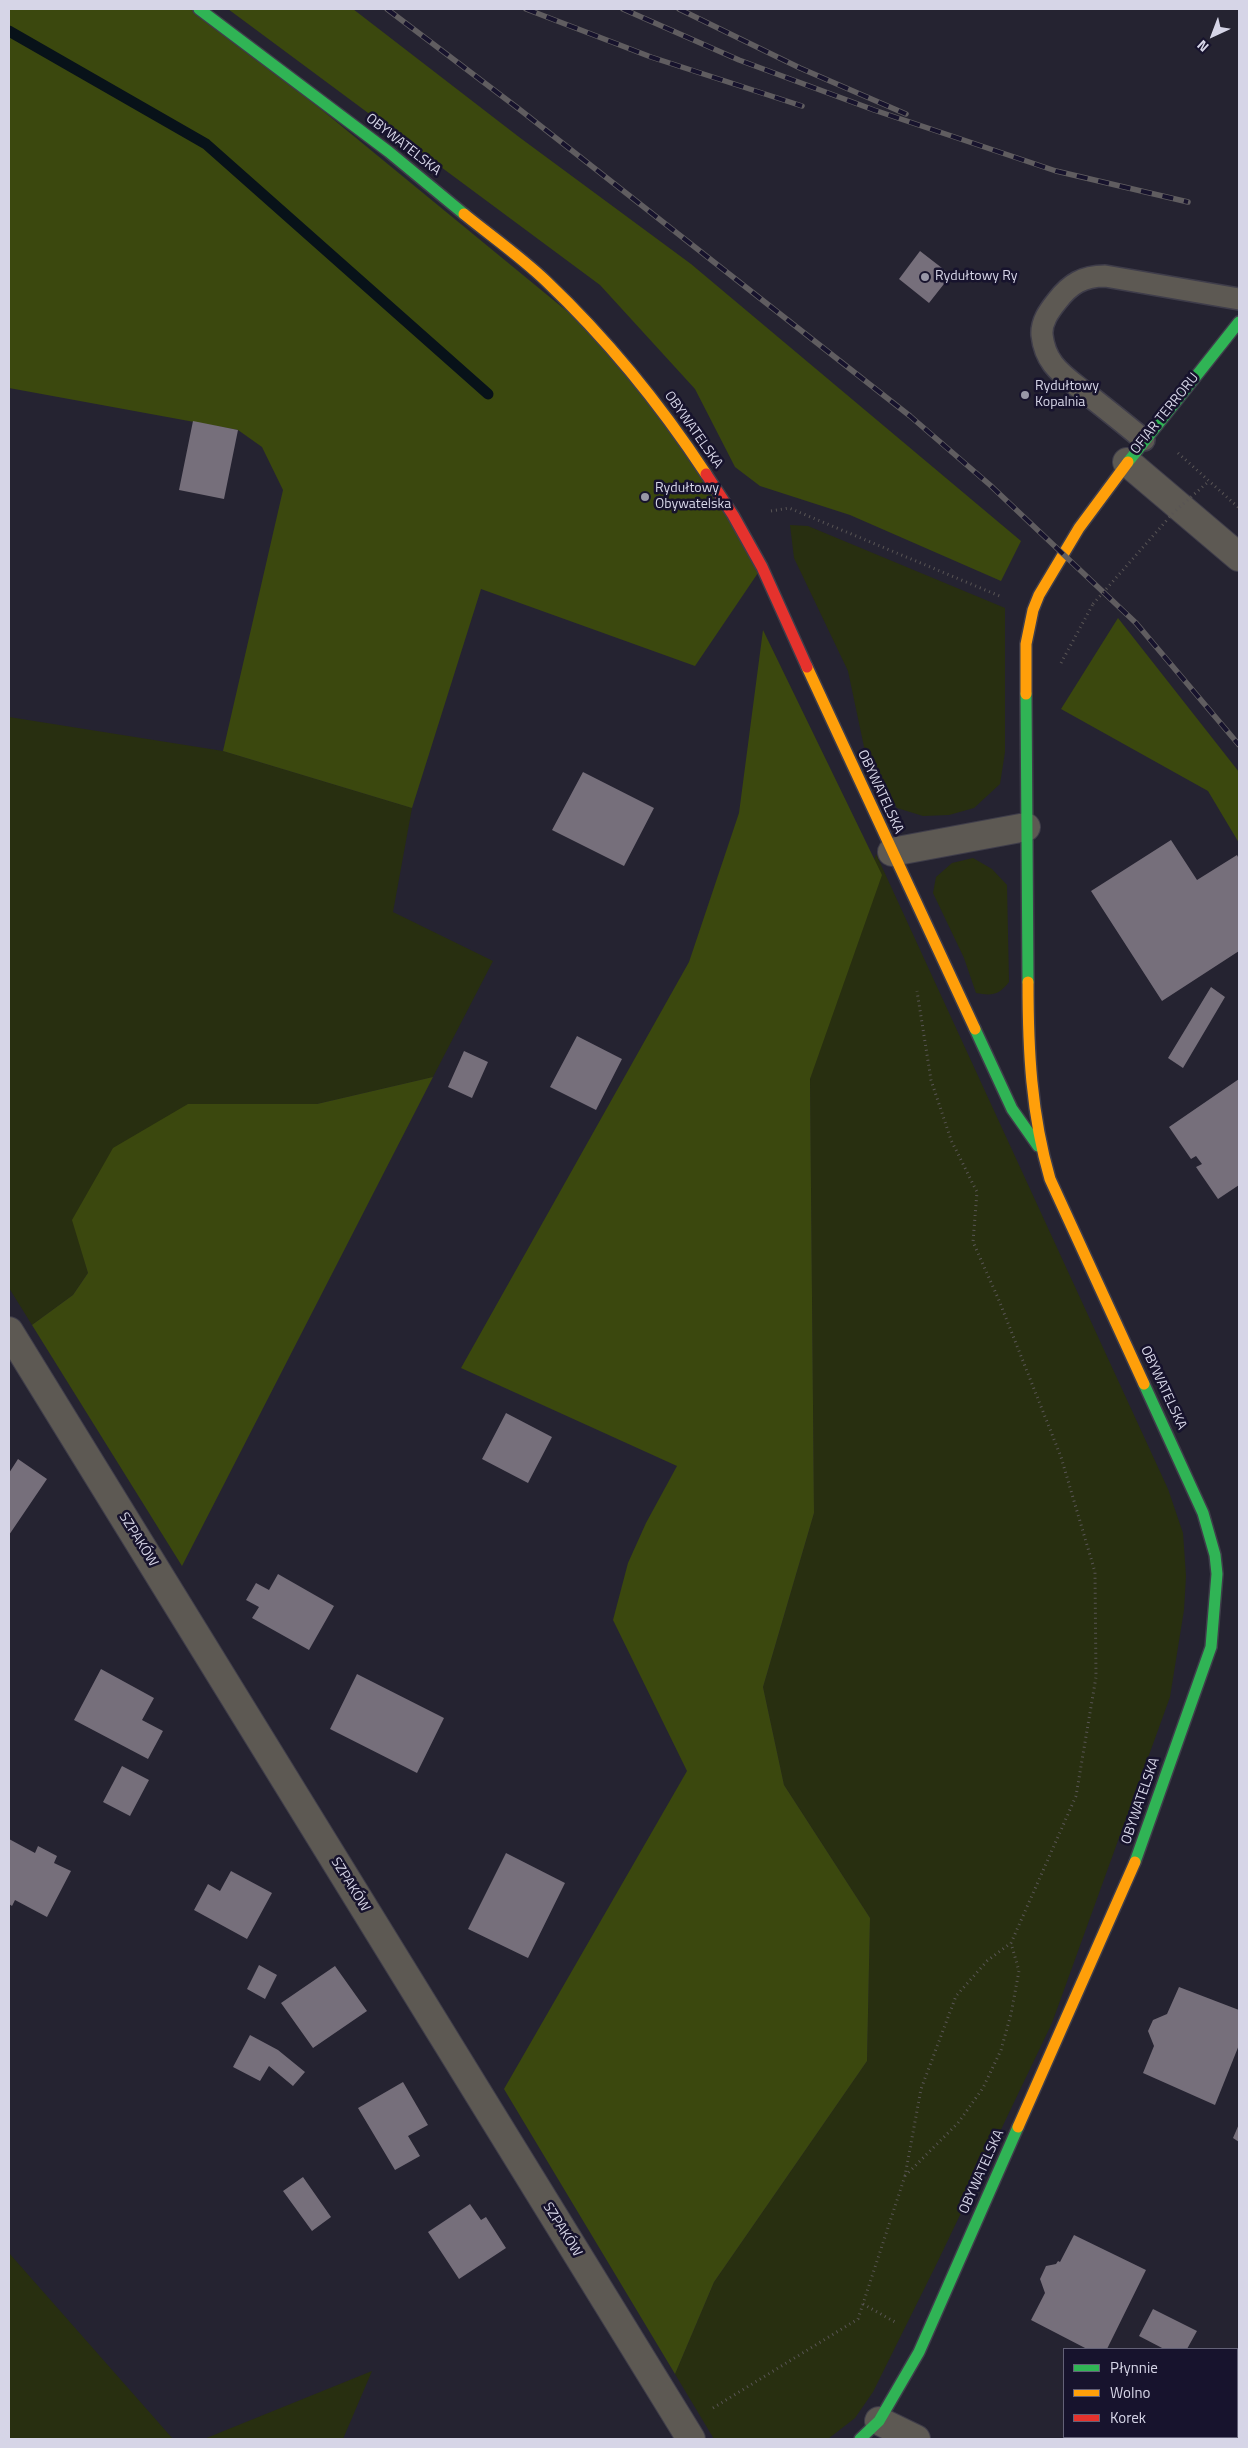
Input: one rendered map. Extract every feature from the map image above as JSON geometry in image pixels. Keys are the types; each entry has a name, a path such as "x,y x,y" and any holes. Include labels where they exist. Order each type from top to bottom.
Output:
{"street":[{"name":"OBYWATELSKA","path":"199,9 389,152 545,280 613,349 677,430 733,516 762,567 1012,1109 1041,1151"},
{"name":"OFIAR TERRORU","path":"1239,322 1127,462 1239,557"},
{"name":"OBYWATELSKA","path":"874,2433 919,2352 1137,1858 1211,1647 1217,1574 1215,1555 1202,1513 1050,1179 1041,1151 1028,1044 1026,644 1033,610 1062,552 1127,462"},
{"path":"892,852 1026,827"},
{"name":"SZPAKÓW","path":"9,1331 687,2433"},
{"path":"874,2433 916,2439"}],"lane":[{"path":"1144,440 1053,364 1042,335 1043,323 1049,311 1069,287 1081,279 1092,276 1105,276 1239,299"}],"path":[{"path":"1176,451 1208,482 1239,508"},
{"path":"1059,667 1093,604 1173,513 1208,482"},
{"path":"733,516 789,508 1033,610"},
{"path":"687,2433 858,2318 905,2176 921,2089 956,1996 987,1961 1011,1943 1076,1796 1096,1677 1095,1572 1061,1457 998,1298 973,1242 977,1192 951,1140 931,1080 916,988"},
{"path":"905,2176 958,2123 983,2088 1001,2050 1011,2014 1019,1971 1011,1943"}],"green space":[{"path":"9,9 199,9 613,349 762,567 695,666 481,589 412,808 223,751 283,490 262,447 238,430 9,388"},
{"path":"228,9 353,9 519,137 691,264 1021,541 1001,581 850,515 760,486 735,467 695,389 600,285"},
{"path":"790,525 808,526 1005,608 1005,752 1000,784 974,808 949,815 923,816 897,808 867,761 848,671 794,558"},
{"path":"1118,618 1239,772 1239,843 1208,791 1061,709"},
{"path":"763,630 882,875 810,1079 814,1513 763,1687 784,1785 870,1918 867,2061 714,2282 675,2374 504,2089 687,1771 613,1620 628,1563 646,1523 677,1466 461,1368 689,962 739,813"},
{"path":"9,717 223,751 412,808 393,912 493,961 433,1077 317,1104 188,1104 73,1220 88,1273 73,1295 32,1325 9,1288"},
{"path":"876,854 1168,1489 1183,1533 1186,1576 1184,1610 1170,1697 1052,2023 873,2392 855,2418 828,2439 714,2439 675,2374 714,2282 867,2061 870,1918 784,1785 763,1687 814,1513 810,1079"},
{"path":"973,858 992,869 1007,885 1009,982 1002,990 995,994 976,993 964,958 933,893 936,877 952,863"},
{"path":"433,1077 182,1566 32,1325 73,1295 88,1273 72,1220 113,1148 188,1104 317,1104"},
{"path":"9,2253 173,2439 9,2439"},
{"path":"372,2371 343,2439 204,2439"}],"building":[{"name":"Rydułtowy Ry","path":"920,251 951,275 929,303 899,279"},
{"path":"193,421 238,430 224,499 179,490"},
{"path":"583,772 654,808 624,866 552,830"},
{"path":"1171,840 1197,880 1237,855 1239,859 1239,951 1162,1001 1091,891"},
{"path":"1211,987 1225,997 1183,1068 1168,1058"},
{"path":"577,1036 622,1059 596,1110 550,1087"},
{"path":"464,1051 488,1062 472,1098 448,1087"},
{"path":"1239,1079 1239,1185 1218,1199 1196,1167 1202,1164 1196,1156 1191,1159 1169,1127"},
{"path":"506,1413 552,1437 528,1483 482,1459"},
{"path":"18,1459 47,1479 9,1535 9,1473"},
{"path":"278,1574 334,1606 309,1650 252,1618 259,1607 246,1600 256,1583 269,1590"},
{"path":"101,1669 154,1698 142,1720 163,1731 148,1759 74,1720"},
{"path":"357,1674 444,1718 417,1773 330,1729"},
{"path":"122,1766 149,1780 130,1816 103,1802"},
{"path":"9,1839 35,1853 38,1846 57,1856 54,1863 71,1871 47,1917 15,1900 12,1906 9,1904"},
{"path":"506,1853 565,1883 528,1958 468,1929"},
{"path":"231,1871 272,1893 247,1939 194,1910 208,1884 220,1891"},
{"path":"259,1965 277,1975 265,1999 247,1989"},
{"path":"335,1966 367,2011 313,2048 281,2003"},
{"path":"1179,1987 1239,2010 1239,2045 1215,2105 1143,2073 1154,2046 1148,2031 1153,2020 1167,2014"},
{"path":"250,2035 278,2050 305,2072 293,2086 269,2066 260,2081 233,2067"},
{"path":"403,2082 428,2125 408,2136 420,2156 395,2170 358,2108"},
{"path":"1239,2124 1239,2142 1233,2138"},
{"path":"303,2177 331,2217 312,2231 283,2191"},
{"path":"470,2204 481,2220 486,2217 506,2248 459,2279 428,2232"},
{"path":"1074,2235 1146,2270 1107,2348 1085,2348 1031,2320 1045,2293 1040,2279 1046,2266 1056,2264 1058,2261 1060,2262"},
{"path":"1153,2309 1197,2331 1188,2348 1162,2348 1139,2336"}],"waterway":[{"path":"9,31 206,144 488,394"}],"railway":[{"path":"387,9 519,109 910,416 990,485 1136,623 1239,745"},
{"path":"526,9 651,57 802,106"},
{"path":"623,9 739,60 874,110 1056,171 1188,202"},
{"path":"679,9 800,68 906,114"}],"traffic: fast":[{"path":"199,9 389,152 464,214"},
{"path":"1128,462 1239,322"},
{"path":"1026,694 1028,982"},
{"path":"975,1029 1012,1109 1038,1146"},
{"path":"1135,1862 1211,1647 1217,1574 1215,1555 1203,1513 1144,1384"},
{"path":"860,2439 879,2421 919,2352 1018,2127"}],"traffic: slow":[{"path":"464,214 516,255 569,303 632,373 670,422 706,474"},
{"path":"1026,694 1026,644 1033,610 1039,595 1079,528 1128,462"},
{"path":"807,667 975,1029"},
{"path":"1028,982 1032,1081 1039,1130 1050,1179 1144,1384"},
{"path":"1018,2127 1135,1862"}],"traffic: jam":[{"path":"706,474 733,515 762,567 807,667"}],"place":[{"name":"Rydułtowy Ry","path":"925,277"},
{"name":"Rydułtowy Kopalnia","path":"1025,395"},
{"name":"Rydułtowy Obywatelska","path":"645,497"}]}
